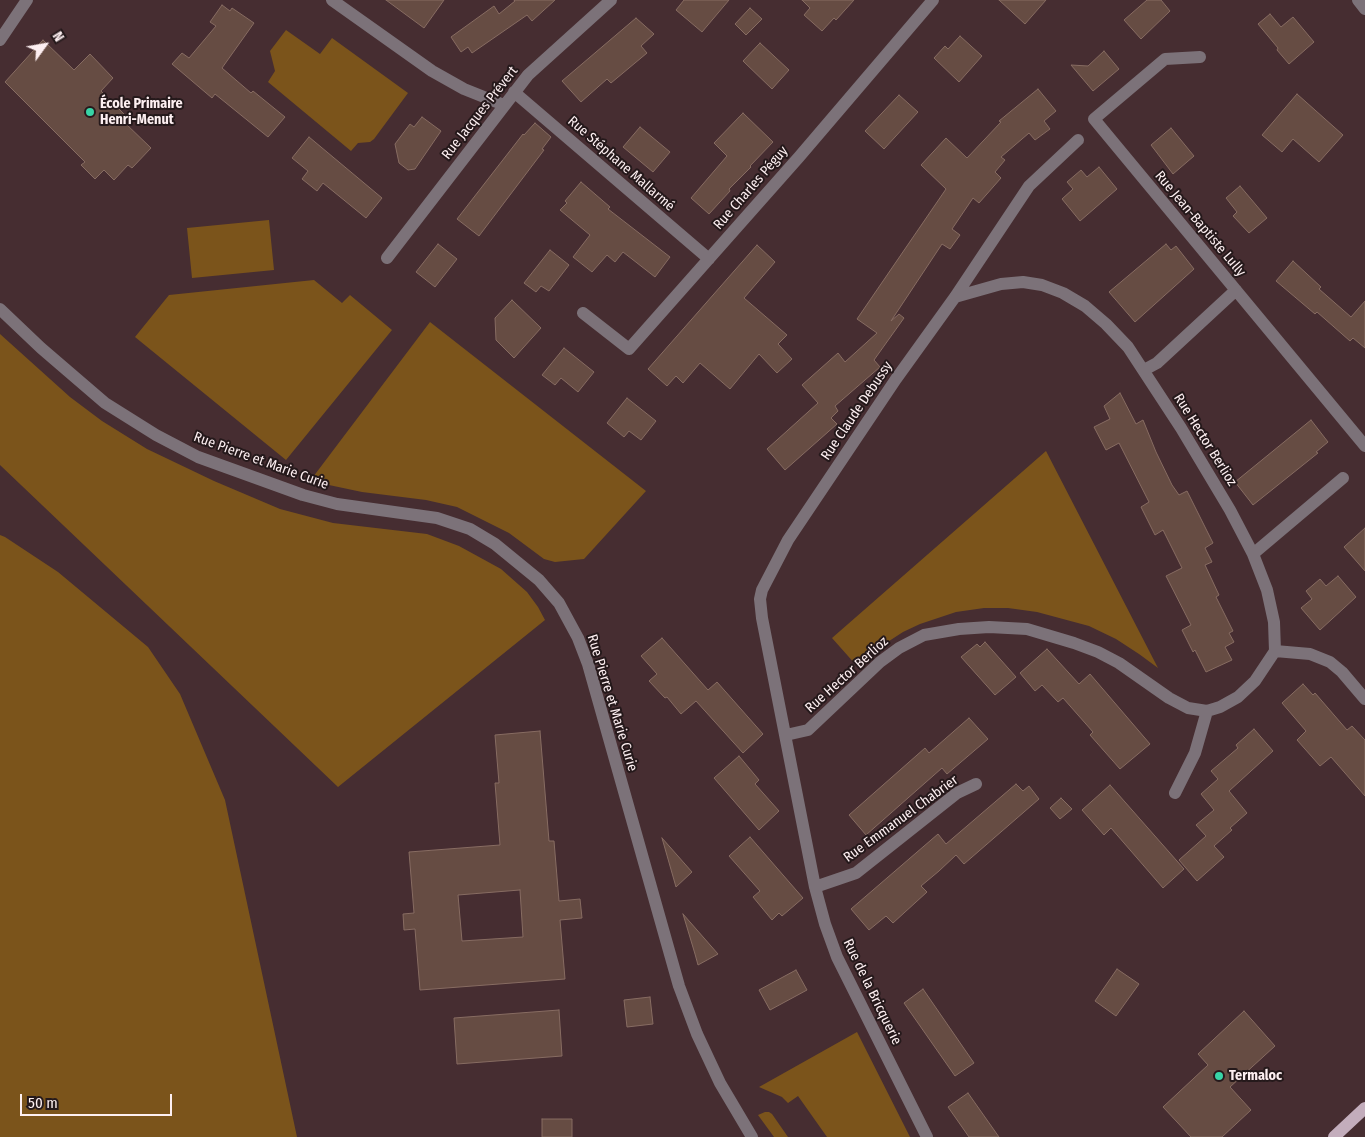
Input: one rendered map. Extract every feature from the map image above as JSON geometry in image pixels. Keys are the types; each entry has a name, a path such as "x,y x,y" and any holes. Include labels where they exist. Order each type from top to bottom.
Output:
{"main road":[{"path":"1334,1137 1365,1108"}],"street":[{"path":"0,40 27,0"},
{"path":"332,0 432,71 464,89 504,105"},
{"name":"Rue Jacques Prévert","path":"387,258 528,75 611,0"},
{"name":"Rue Charles Péguy","path":"583,313 629,349 933,0"},
{"path":"1358,0 1365,8"},
{"name":"Rue Jean-Baptiste Lully","path":"1200,57 1165,59 1094,119 1365,446"},
{"name":"Rue Stéphane Mallarmé","path":"514,92 709,258"},
{"name":"Rue Claude Debussy","path":"786,735 762,618 760,599 762,590 788,540 896,379 955,297 1028,186 1078,140"},
{"name":"Rue Hector Berlioz","path":"955,297 1001,284 1023,282 1042,285 1056,290 1085,306 1128,347 1230,510 1253,554 1267,590 1274,622 1275,651"},
{"path":"1144,370 1157,363 1236,290"},
{"name":"Rue Pierre et Marie Curie","path":"0,309 40,348 105,403 156,435 198,457 303,495 338,504 437,518 470,529 495,544 539,580 559,604 578,638 588,664 678,986 712,1067 752,1137"},
{"path":"1253,554 1343,478"},
{"name":"Rue Hector Berlioz","path":"786,735 808,730 880,662 899,648 924,635 959,629 989,627 1027,629 1098,652 1119,663 1169,698 1188,708 1207,711"},
{"path":"1175,793 1195,753 1207,711 1220,707 1238,697 1255,681 1275,651 1310,654 1330,662 1342,672 1365,699"},
{"name":"Rue de la Bricquerie","path":"786,735 815,887 837,956 927,1137"},
{"name":"Rue Emmanuel Chabrier","path":"815,887 856,873 957,793 976,784"}],"shaded area":[{"path":"286,30 320,54 332,38 408,93 374,139 370,142 358,143 351,151 268,82 275,71 270,51"},
{"path":"269,220 274,270 192,278 187,228"},
{"path":"314,280 342,303 350,295 392,330 286,460 135,337 169,295"},
{"path":"430,322 646,491 584,559 555,562 544,559 509,533 457,507 426,500 362,492 310,481"},
{"path":"0,334 70,397 102,421 147,449 214,481 280,509 333,523 427,534 459,546 501,569 527,592 545,620 338,787 0,465"},
{"path":"1046,451 1158,668 1116,639 1089,626 1037,612 1008,608 984,608 956,612 920,624 903,632 856,665 832,638"},
{"path":"0,535 58,572 148,647 180,694 225,800 297,1137 0,1137"},
{"path":"857,1032 910,1137 827,1137 798,1096 788,1103 782,1097 759,1087"},
{"path":"765,1112 772,1114 788,1137 774,1137 758,1115"}],"building":[{"path":"386,0 444,0 424,28"},
{"path":"514,0 555,0 532,21 527,15 472,53 468,47 461,52 451,37 494,6 499,14"},
{"path":"684,0 729,0 702,32 676,10"},
{"path":"802,0 854,0 836,20 834,18 822,31 804,15 810,8"},
{"path":"999,0 1046,0 1025,24"},
{"path":"1147,0 1161,0 1170,11 1141,39 1124,20"},
{"path":"222,5 230,11 232,8 254,23 222,68 251,93 253,91 285,117 268,137 215,94 212,98 172,64 182,53 189,58 216,26 210,22"},
{"path":"750,8 762,19 746,35 735,24"},
{"path":"1270,14 1281,27 1293,17 1314,42 1289,64 1258,24"},
{"path":"636,18 654,34 641,46 647,53 611,83 607,79 581,102 562,81"},
{"path":"960,36 982,56 959,82 934,58 945,46 948,49"},
{"path":"43,40 74,70 90,54 113,78 101,91 128,118 124,122 151,148 132,168 128,165 114,180 104,170 95,179 81,165 85,162 5,82"},
{"path":"760,43 789,70 772,89 743,61"},
{"path":"1104,51 1119,69 1093,91 1071,65 1088,66"},
{"path":"1038,89 1056,111 1044,121 1050,129 1035,140 1029,133 1001,157 1005,160 995,172 1001,178 979,203 973,198 952,229 960,235 950,249 942,244 891,321 899,314 904,318 874,360 880,367 835,406 838,411 831,418 837,424 785,470 767,449 818,403 802,385 838,353 845,362 877,333 857,319 946,189 921,165 946,138 967,158 1001,122 999,121"},
{"path":"1297,94 1343,135 1319,162 1293,139 1282,152 1262,135"},
{"path":"899,95 918,112 884,149 865,131"},
{"path":"743,113 773,142 729,189 730,191 709,214 691,198 727,156 714,143"},
{"path":"422,117 441,131 415,169 408,170 399,163 395,144 410,124 414,127"},
{"path":"535,123 551,137 542,149 544,150 479,236 457,219 523,134"},
{"path":"640,127 670,152 653,172 623,147"},
{"path":"1171,128 1194,156 1173,174 1151,145"},
{"path":"309,137 382,198 366,218 323,183 317,191 302,179 308,171 292,158"},
{"path":"1099,167 1117,189 1080,221 1062,199 1073,189 1067,182 1081,170 1087,177"},
{"path":"581,182 610,207 608,209 670,257 655,277 623,252 615,262 607,255 592,272 573,257 590,235 560,210"},
{"path":"1240,186 1267,218 1249,233 1233,216 1237,212 1226,198"},
{"path":"438,244 457,259 435,287 416,272"},
{"path":"1166,244 1171,250 1176,246 1194,269 1135,322 1109,292"},
{"path":"757,245 775,262 744,298 787,335 778,344 792,359 777,373 759,354 730,389 700,363 683,383 676,376 667,386 648,369"},
{"path":"550,250 569,265 549,291 541,286 536,292 524,283"},
{"path":"1293,261 1321,287 1319,289 1351,317 1365,301 1365,348 1353,338 1350,341 1317,312 1315,314 1276,281"},
{"path":"512,300 541,328 514,358 496,340 495,318"},
{"path":"564,348 594,372 578,392 561,378 555,385 542,375"},
{"path":"1120,393 1136,424 1143,420 1172,485 1179,495 1187,491 1213,543 1205,548 1212,562 1205,565 1219,595 1216,597 1233,631 1229,633 1234,642 1225,647 1232,660 1206,672 1182,630 1191,625 1166,576 1182,568 1163,530 1155,535 1141,507 1149,502 1119,443 1106,450 1094,427 1110,419 1104,406"},
{"path":"627,398 656,421 641,440 629,431 624,437 607,423"},
{"path":"1311,420 1328,442 1316,452 1318,453 1253,505 1235,482"},
{"path":"1365,528 1365,571 1344,547"},
{"path":"1338,576 1356,597 1320,630 1301,608 1312,599 1306,591 1320,579 1326,586"},
{"path":"662,638 708,690 717,682 763,734 743,753 696,701 681,714 667,697 665,698 649,681 657,674 641,656"},
{"path":"985,642 1016,677 995,695 961,657 977,644 980,647"},
{"path":"1047,649 1079,684 1090,674 1150,744 1120,769 1090,735 1093,732 1063,698 1058,702 1042,685 1035,691 1020,673"},
{"path":"1303,684 1313,695 1315,693 1347,730 1352,726 1365,740 1365,796 1331,757 1320,766 1297,740 1306,731 1282,703"},
{"path":"969,718 988,739 947,774 942,768 866,835 849,815 925,748 929,753"},
{"path":"1254,729 1273,751 1229,791 1247,813 1214,846 1224,857 1197,881 1179,860 1206,836 1196,825 1214,810 1201,794 1218,779 1211,771 1238,748 1236,745"},
{"path":"540,731 549,841 554,841 559,901 580,899 582,918 560,920 565,979 420,990 415,929 404,930 403,914 414,913 409,852 500,845 495,783 499,783 495,735","holes":["520,890 523,937 462,941 458,895"]},
{"path":"739,756 759,780 755,784 779,811 759,830 714,778"},
{"path":"1016,784 1023,791 1029,786 1039,799 964,864 956,855 921,886 927,892 893,923 886,916 869,930 851,909 938,834 946,844"},
{"path":"1110,785 1184,869 1163,888 1111,828 1104,835 1082,810"},
{"path":"1061,798 1072,809 1060,819 1050,808"},
{"path":"750,837 803,898 782,916 779,913 772,920 753,897 760,891 729,856"},
{"path":"662,838 692,872 676,887"},
{"path":"683,914 718,954 698,965 695,954"},
{"path":"1117,969 1139,984 1116,1016 1095,1001"},
{"path":"796,970 807,990 770,1010 759,990"},
{"path":"923,989 974,1063 955,1076 904,1003"},
{"path":"650,997 653,1024 627,1027 624,1000"},
{"path":"559,1010 562,1056 457,1064 454,1018"},
{"name":"Termaloc","path":"1244,1011 1275,1046 1230,1087 1251,1110 1222,1137 1191,1137 1163,1107 1208,1065 1198,1054"},
{"path":"968,1093 999,1137 969,1137 948,1107"},
{"path":"542,1119 572,1119 572,1137 542,1137"}],"place":[{"name":"École Primaire Henri-Menut","path":"90,112"},
{"name":"Termaloc","path":"1219,1076"}]}
